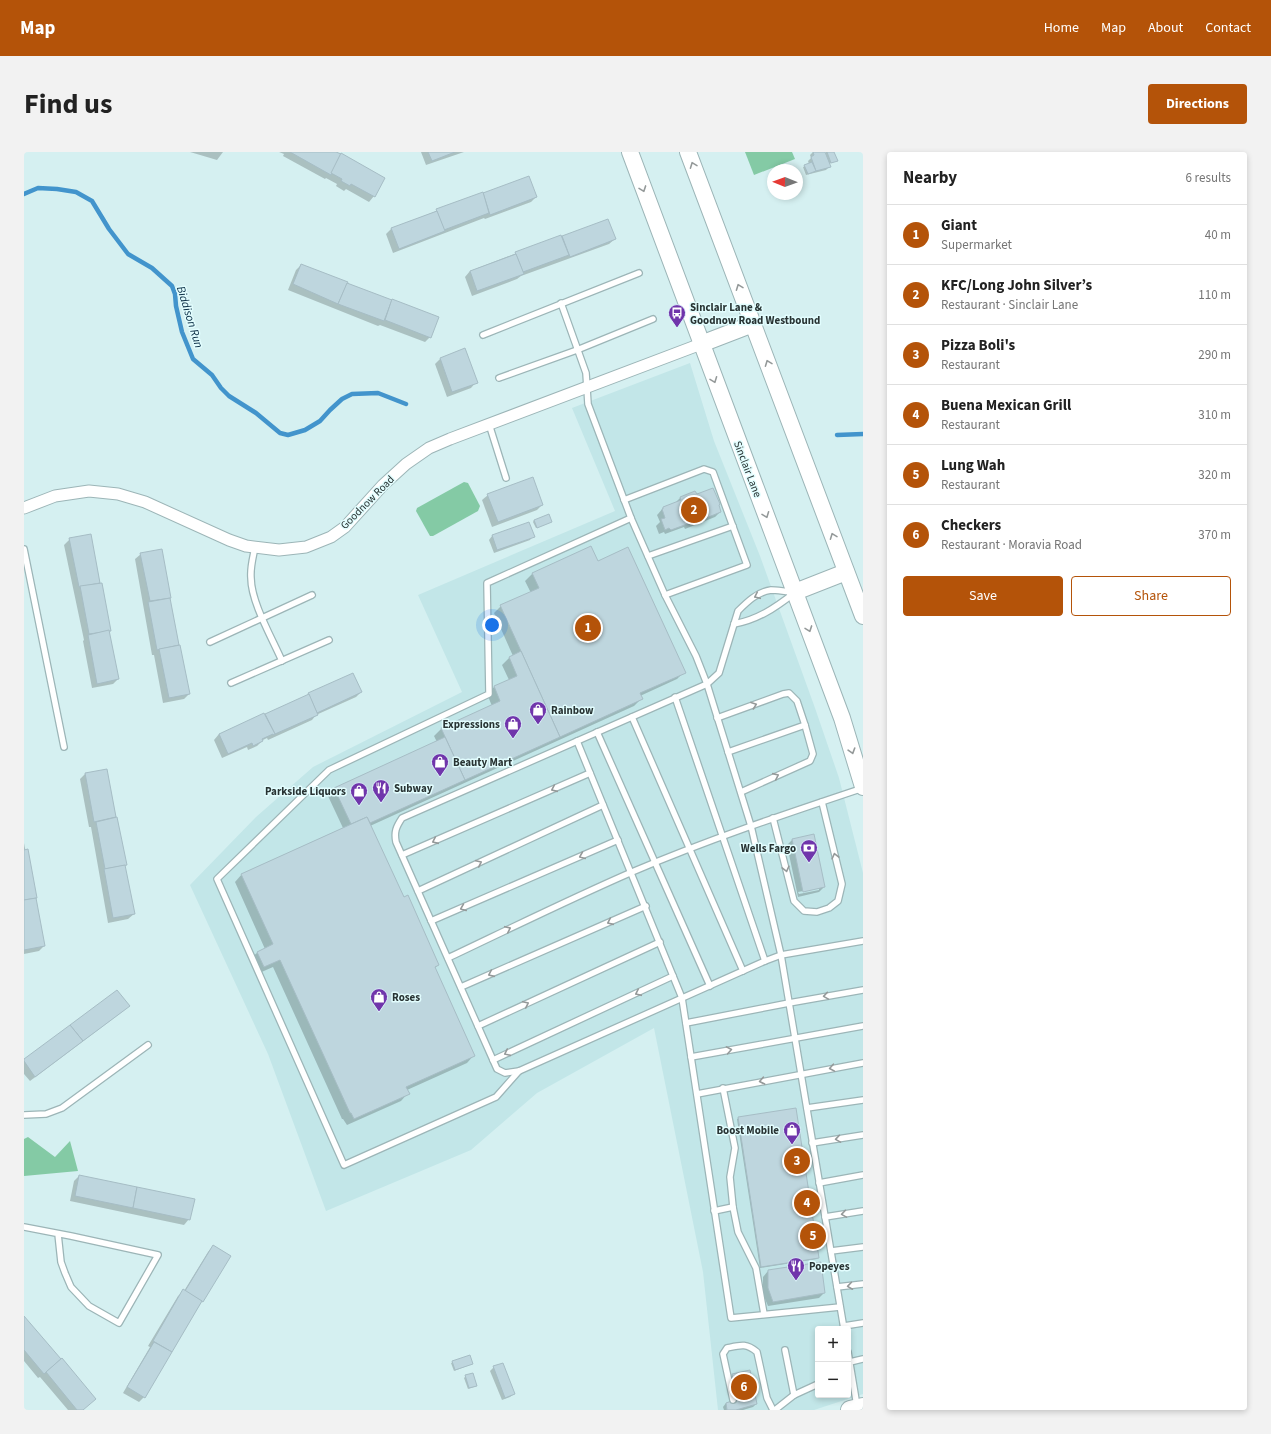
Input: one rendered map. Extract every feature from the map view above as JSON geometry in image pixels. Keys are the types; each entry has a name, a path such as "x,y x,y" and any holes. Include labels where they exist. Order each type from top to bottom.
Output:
{"street":[{"name":"Sinclair Lane","path":"630,152 842,718 863,787"},
{"path":"688,152 863,616"},
{"path":"701,344 753,324"},
{"name":"Goodnow Road","path":"24,508 55,496 89,491 118,494 145,502 229,540 246,546 279,550 299,549 319,543 345,527 383,485 406,464 429,448 701,344"},
{"path":"795,592 846,572"}],"lane":[{"path":"483,335 639,273"},
{"path":"561,303 586,373 588,404 631,518 665,595 696,656 707,684 751,826 781,955 844,1326"},
{"path":"499,378 577,350 653,319"},
{"path":"489,424 506,478"},
{"path":"624,500 704,469 713,472 747,565 665,595"},
{"path":"519,1071 496,1097 344,1165 217,879 329,770 489,694 487,583 631,518"},
{"path":"648,556 733,526"},
{"path":"255,548 251,565 253,596 282,661"},
{"path":"24,549 64,747"},
{"path":"795,592 770,590 755,596 738,611 719,673 707,684 402,818 396,827 396,842 497,1069 505,1073 519,1071 781,955 863,941"},
{"path":"734,624 755,619 777,607 795,592"},
{"path":"210,642 312,594"},
{"path":"232,683 329,640"},
{"path":"717,718 783,694 790,693 798,701 813,754 810,761 741,792"},
{"path":"675,698 765,961"},
{"path":"632,717 744,971"},
{"path":"728,752 805,725"},
{"path":"598,732 710,986"},
{"path":"577,741 646,906 682,998 730,1318 840,1307"},
{"path":"402,855 590,773"},
{"path":"448,958 656,862 722,836 863,787"},
{"path":"773,818 794,901 804,911 817,912 829,908 838,901 842,884 822,802"},
{"path":"418,891 603,805"},
{"path":"431,921 618,840"},
{"path":"461,987 646,906"},
{"path":"478,1026 660,942"},
{"path":"493,1060 673,976"},
{"path":"686,1023 863,990"},
{"path":"691,1057 863,1026"},
{"path":"24,1115 46,1114 62,1108 148,1044"},
{"path":"697,1094 863,1063"},
{"path":"723,1088 735,1148 730,1177 733,1207 738,1232 756,1268 764,1314"},
{"path":"807,1108 863,1100"},
{"path":"812,1143 863,1135"},
{"path":"819,1183 863,1175"},
{"path":"714,1211 733,1207"},
{"path":"825,1217 863,1211"},
{"path":"24,1226 158,1255 119,1323 89,1306 72,1287 64,1273 61,1262 58,1234"},
{"path":"831,1252 863,1247"},
{"path":"837,1287 863,1284"},
{"path":"851,1326 863,1323"},
{"path":"733,1400 723,1354 727,1348 744,1344 757,1352 767,1398 774,1410 794,1395 815,1385"},
{"path":"785,1350 794,1395"},
{"path":"851,1362 863,1360"},
{"path":"851,1379 857,1408"}],"shaded area":[{"path":"690,363 714,441 760,556 839,778 863,873 863,1394 851,1398 851,1326 815,1326 815,1398 851,1398 814,1410 718,1410 703,1272 654,1028 537,1093 471,1150 326,1211 268,1054 190,885 256,817 313,767 462,692 418,595 615,511 572,408"}],"green space":[{"path":"745,152 792,152 795,159 782,164 767,164 767,170 754,175"},
{"path":"464,482 468,483 480,506 478,511 433,536 430,536 416,511 417,508"},
{"path":"28,1137 55,1157 70,1141 78,1171 24,1176 24,1139"}],"building":[{"path":"290,152 336,152 341,154 331,175"},
{"path":"428,152 455,152 432,161"},
{"path":"813,152 825,152 831,167 816,171 811,157 814,155"},
{"path":"827,152 834,152 838,161 831,163"},
{"path":"341,153 385,178 375,197 351,184 350,186 341,181 342,179 331,173"},
{"path":"812,162 816,171 808,174 804,165"},
{"path":"529,176 537,197 490,215 483,193"},
{"path":"483,192 489,213 444,230 436,209"},
{"path":"437,211 445,231 399,249 391,228"},
{"path":"608,219 616,239 570,257 562,236"},
{"path":"561,235 569,255 523,272 515,252"},
{"path":"516,254 524,274 477,291 470,271"},
{"path":"301,264 348,282 338,304 293,284"},
{"path":"347,283 392,300 384,321 338,304"},
{"path":"392,299 439,317 431,338 385,320"},
{"path":"465,348 478,383 452,392 440,358"},
{"path":"533,477 543,505 498,522 487,494"},
{"path":"713,488 720,504 721,512 691,524 690,523 671,530 669,528 665,530 661,519 665,518 662,509 663,507 681,500 680,497 695,491 697,494"},
{"path":"549,514 552,522 537,528 534,520"},
{"path":"529,522 535,537 497,550 492,535"},
{"path":"91,534 100,583 79,587 69,538"},
{"path":"591,546 598,561 628,547 686,673 640,693 643,699 560,737 500,605 539,588 532,573"},
{"path":"162,549 171,598 150,601 140,553"},
{"path":"102,583 111,631 89,634 80,586"},
{"path":"170,598 179,645 157,650 148,602"},
{"path":"109,630 119,679 97,684 88,635"},
{"path":"180,645 190,694 169,698 159,649"},
{"path":"521,651 560,737 465,780 441,728 500,701 494,686 517,676 509,657"},
{"path":"353,673 362,692 317,713 308,693"},
{"path":"309,694 318,715 275,734 265,714"},
{"path":"264,713 275,734 262,739 263,741 253,746 252,743 228,754 219,734"},
{"path":"445,737 465,780 370,823 367,817 351,824 334,788"},
{"path":"107,769 116,817 94,822 85,773"},
{"path":"117,817 127,865 105,869 96,822"},
{"name":"Roses","path":"367,817 404,897 408,895 439,965 435,967 475,1056 406,1087 410,1094 354,1119 280,960 264,967 257,952 273,944 241,874"},
{"name":"Wells Fargo","path":"814,834 825,887 803,892 792,839"},
{"path":"28,849 37,898 24,900 24,850"},
{"path":"125,865 135,914 113,918 104,869"},
{"path":"36,898 45,946 24,950 24,900"},
{"path":"117,990 130,1006 83,1041 70,1025"},
{"path":"70,1025 83,1041 35,1077 24,1059"},
{"path":"796,1108 819,1258 761,1267 738,1117"},
{"path":"79,1175 137,1187 133,1208 75,1196"},
{"path":"137,1187 195,1199 190,1220 133,1208"},
{"path":"213,1245 231,1256 203,1302 185,1291"},
{"name":"Popeyes","path":"821,1262 825,1293 773,1302 768,1288 768,1270"},
{"path":"183,1289 202,1301 172,1352 153,1341"},
{"path":"24,1316 61,1359 44,1374 24,1350"},
{"path":"154,1342 172,1352 145,1398 127,1387"},
{"path":"470,1355 473,1364 455,1370 452,1361"},
{"path":"62,1358 96,1399 83,1410 77,1410 46,1372"},
{"path":"503,1363 515,1394 505,1398 493,1366"},
{"path":"750,1370 757,1404 736,1410 727,1410 726,1403 737,1399 732,1374"},
{"path":"473,1373 477,1386 469,1388 465,1375"}],"waterway":[{"name":"Biddison Run","path":"24,194 38,188 57,189 76,192 92,201 109,229 128,254 152,268 172,286 175,294 182,332 193,359 212,375 229,396 256,413 280,433 288,435 305,430 320,421 342,399 352,394 378,393 406,404"},
{"name":"Biddison Run","path":"837,435 863,434"}],"place":[{"name":"Sinclair Lane & Goodnow Road Westbound","path":"677,328"},
{"name":"KFC/Long John Silver’s","path":"694,510"},
{"name":"Giant","path":"588,628"},
{"name":"Rainbow","path":"538,725"},
{"name":"Expressions","path":"513,739"},
{"name":"Beauty Mart","path":"440,777"},
{"name":"Subway","path":"381,803"},
{"name":"Parkside Liquors","path":"359,806"},
{"name":"Wells Fargo","path":"809,863"},
{"name":"Roses","path":"379,1012"},
{"name":"Boost Mobile","path":"792,1145"},
{"name":"Pizza Boli's","path":"797,1161"},
{"name":"Buena Mexican Grill","path":"807,1203"},
{"name":"Lung Wah","path":"813,1236"},
{"name":"Popeyes","path":"796,1281"},
{"name":"Checkers","path":"744,1387"}]}
